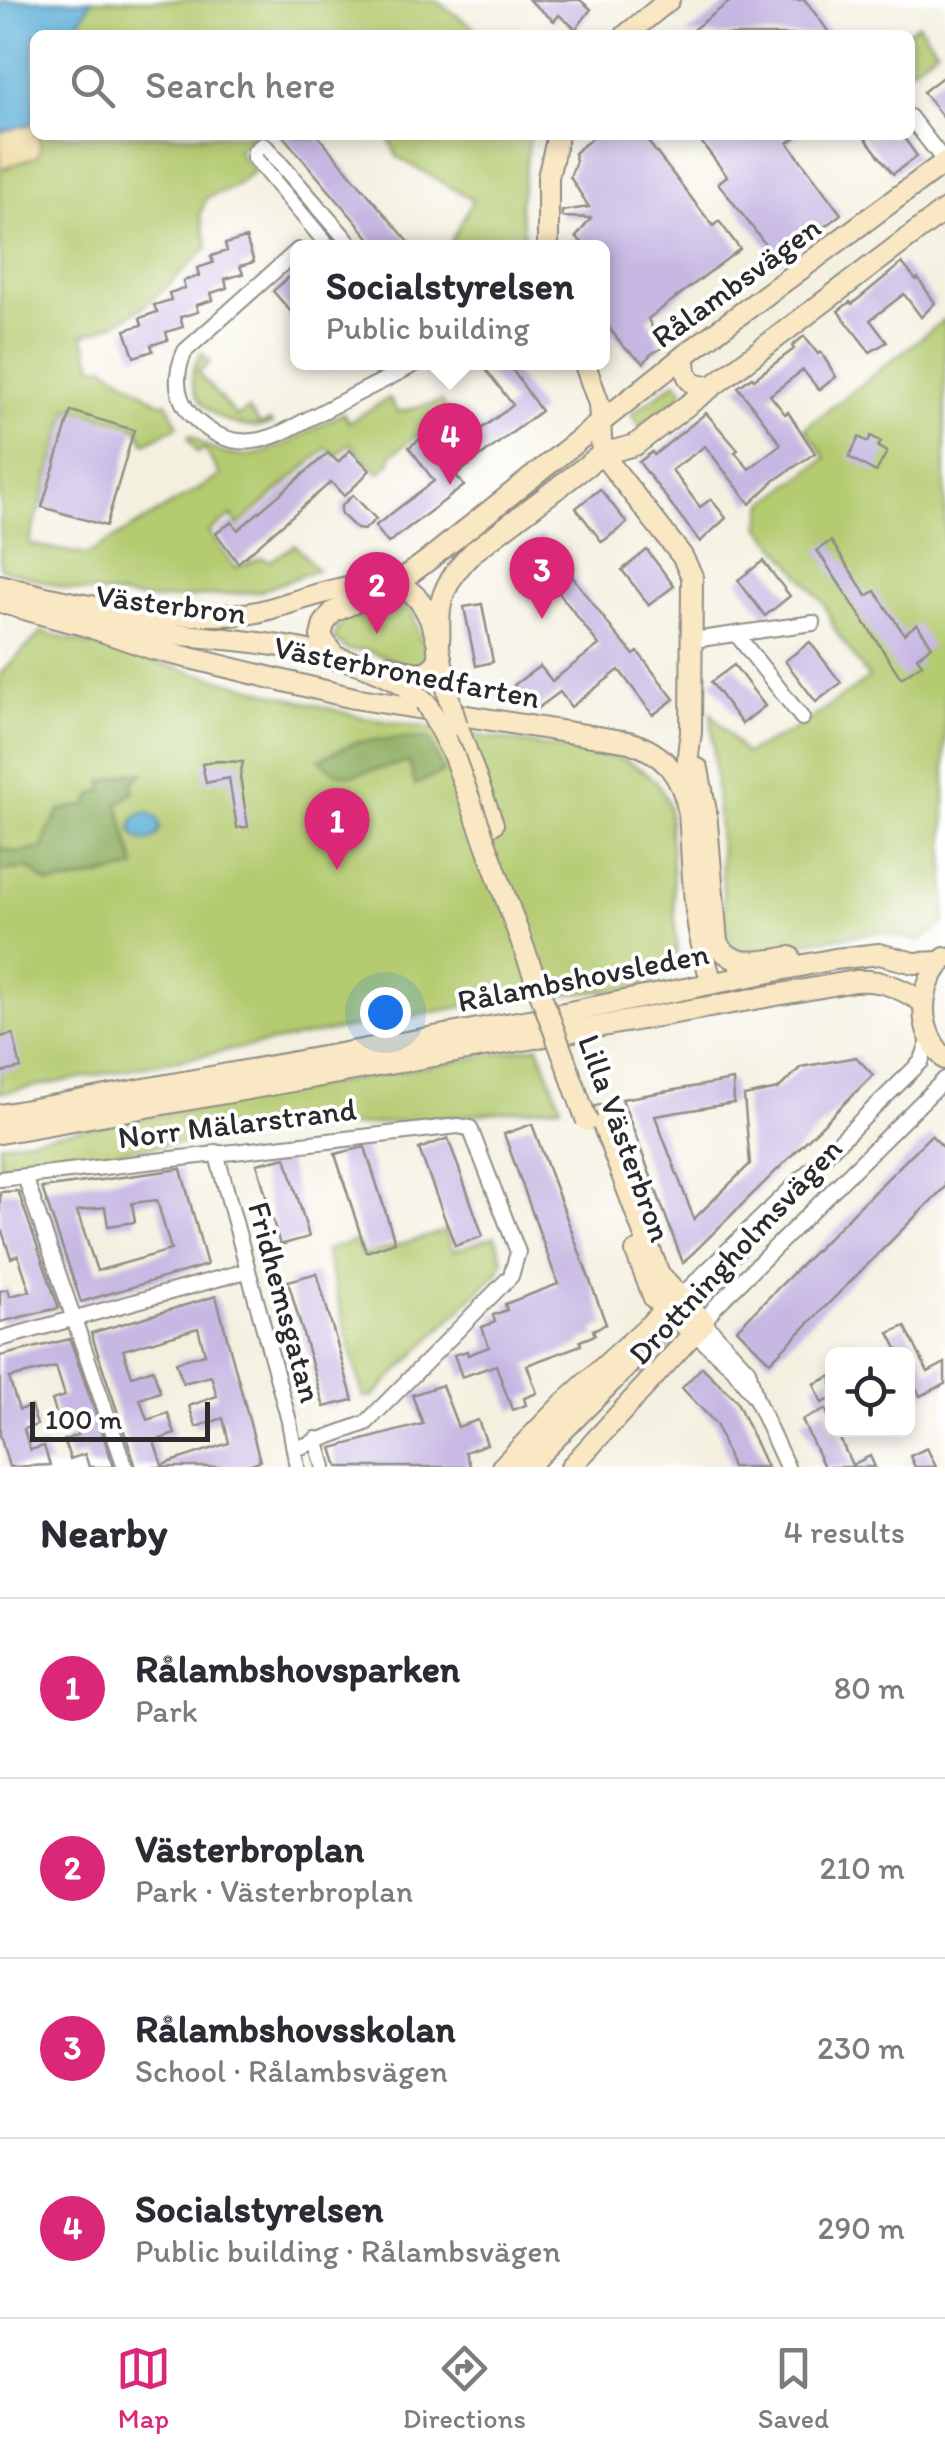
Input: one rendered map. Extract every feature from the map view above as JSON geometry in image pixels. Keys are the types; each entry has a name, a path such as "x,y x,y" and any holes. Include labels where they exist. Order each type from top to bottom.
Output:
{"main road":[{"path":"632,30 668,0"},
{"path":"548,240 547,182 556,140"},
{"name":"Rålambsvägen","path":"336,659 321,636 332,612 396,584 685,355 945,162"},
{"name":"Rålambsvägen","path":"439,655 440,609 459,566 602,454 635,446 945,210"},
{"path":"685,355 690,382 698,387 712,386"},
{"path":"587,370 602,421 602,454 688,566 693,588 693,640 687,754 698,812 702,880 697,928 712,982 720,990 745,1000"},
{"name":"Rålambsvägen","path":"565,453 576,449 602,454"},
{"name":"Västerbron","path":"0,585 104,610 156,616 236,616 345,588 396,584"},
{"name":"Lilla Västerbron","path":"396,584 410,591 424,607 452,706 594,1118"},
{"name":"Västerbron","path":"0,602 80,624 251,642 362,664 390,665 418,674 434,668 439,655"},
{"name":"Västerbronedfarten","path":"80,624 153,649 354,698 629,742 656,753 678,776 698,812"},
{"name":"Lilla Västerbron","path":"362,664 391,676 426,703 453,754 654,1263 672,1304 699,1328"},
{"path":"702,880 717,942 729,957 744,962 795,956 834,959"},
{"name":"Rålambshovsleden","path":"0,1114 534,1019 834,959 879,954 914,963 943,960"},
{"path":"940,1043 924,1021 923,1002 931,976 943,960"},
{"path":"740,978 745,1000"},
{"name":"Rålambshovsleden","path":"0,1132 866,980 893,985 923,1002"},
{"name":"Drottningholmsvägen","path":"502,1467 563,1404 672,1304"},
{"name":"Drottningholmsvägen","path":"571,1467 699,1328"},
{"path":"527,1467 633,1370 547,1467"}],"street":[{"path":"915,123 945,162"},
{"path":"323,240 254,157 262,145 347,240"},
{"path":"309,240 331,221"},
{"path":"290,257 185,351 178,366 177,385 186,408 200,424 235,441 266,438 403,370"},
{"path":"693,640 813,624"},
{"path":"737,636 802,718"},
{"name":"Drottningholmsvägen","path":"672,1304 940,1043"},
{"name":"Drottningholmsvägen","path":"699,1328 729,1293 945,1079"},
{"name":"Norr Mälarstrand","path":"0,1179 216,1152 458,1126 470,1128 518,1252 512,1276 366,1423 316,1440"},
{"name":"Fridhemsgatan","path":"216,1152 296,1459"},
{"path":"25,1177 124,1467"},
{"path":"0,1339 246,1271"},
{"path":"699,1328 756,1399 787,1467"},
{"path":"280,1467 296,1459 316,1440"},
{"name":"Fridhemsgatan","path":"316,1440 324,1467"}],"green space":[{"path":"92,0 435,0 477,30 75,30"},
{"path":"918,24 937,49 915,66 915,30 910,30"},
{"path":"39,140 249,140 237,151 254,171 231,189 207,197 200,214 208,247 179,276 121,321 83,335 94,367 104,366 160,403 167,402 178,426 145,443 136,427 69,408 29,544 86,555 220,476 205,449 197,453 188,437 191,435 230,455 249,455 286,444 343,413 349,422 389,398 398,412 441,401 448,412 391,455 391,462 379,473 350,443 337,456 327,448 238,526 232,516 209,532 235,568 262,558 270,561 295,545 317,570 258,592 153,600 68,589 0,568 0,169 41,147"},
{"path":"390,140 529,140 520,206 525,240 452,240 473,200 397,157"},
{"path":"945,319 945,922 919,941 878,932 743,951 732,945 725,920 711,713 745,754 799,727 869,678 835,630 825,605 760,526 765,503 826,458 805,428"},
{"path":"202,353 210,362 198,373 237,417 248,409 261,425 270,421 272,424 256,427 239,425 209,410 193,385 194,369"},
{"path":"676,382 683,395 640,427 631,414"},
{"path":"398,602 413,613 427,659 411,667 368,651 348,650 334,639 337,630 350,618"},
{"path":"42,632 365,718 616,757 634,765 655,781 669,806 677,956 655,981 630,989 504,999 0,1093 0,674"},
{"path":"429,739 443,772 415,785 409,762 353,775 336,773 319,759 356,742"},
{"path":"144,773 132,783 134,792 118,804 136,868 48,884 29,868 0,871 0,848 18,853 43,848 60,810 87,805 92,795 104,790 102,782"},
{"path":"538,1046 561,1106 197,1141 0,1166 0,1144"},
{"path":"445,1231 453,1251 495,1236 503,1260 499,1271 372,1397 363,1397 325,1250 356,1241 363,1256"}],"sand":[{"path":"30,124 30,140 39,140 41,147 37,157 0,169 0,132"}],"water":[{"path":"0,0 92,0 75,30 30,30 30,124 0,132"},
{"path":"146,813 156,817 160,827 156,837 146,841 136,837 132,827 136,817"}],"building":[{"path":"529,0 580,0 591,9 576,29 559,15 554,21"},
{"path":"732,0 805,0 827,30 693,30"},
{"path":"945,75 945,120 923,92"},
{"path":"286,140 321,140 407,240 371,240"},
{"path":"590,140 647,140 713,226 719,221 740,249 648,319 662,348 644,363 610,329 610,240 579,240 576,237 591,218 562,217 562,211 589,207 570,177 576,161 574,153"},
{"path":"700,140 792,140 788,143 841,214 779,262 718,183 727,176"},
{"path":"867,140 906,140 917,156 893,174"},
{"path":"246,238 254,262 240,266 243,274 225,279 227,288 211,293 213,300 196,305 198,312 180,317 183,327 166,332 168,340 151,345 153,351 134,357 125,330 142,325 140,318 157,312 154,305 171,300 169,293 185,288 183,281 199,276 197,268 213,263 211,256 227,251 225,244"},
{"path":"902,263 935,303 921,317 904,294 870,320 887,342 870,352 838,311"},
{"path":"290,276 290,311 273,291"},
{"path":"804,336 818,354 821,352 836,377 819,390 803,370 770,395 785,414 788,412 815,453 775,480 750,504 705,446 672,470 700,507 711,499 726,518 700,542 639,462 652,452 654,455 706,413 749,469 781,444 738,387 794,349 792,346"},
{"path":"486,370 513,370 541,411 456,475 464,486 388,543 375,526 434,481 409,447 435,428 452,451 513,405"},
{"path":"71,411 134,430 106,526 42,507"},
{"path":"871,436 887,452 876,472 849,457 859,437 868,442"},
{"path":"350,450 370,470 358,483 344,496 331,482 238,563 216,533 232,522 238,530 328,453 338,462"},
{"path":"600,489 627,523 602,542 576,508"},
{"path":"353,495 376,519 364,530 357,529 341,514 341,506"},
{"path":"541,535 615,633 634,655 638,652 674,699 653,715 619,670 571,707 560,692 534,711 514,685 540,666 552,681 599,645 524,547"},
{"path":"831,541 867,596 875,591 904,634 917,624 932,646 917,657 922,664 901,678 817,550"},
{"path":"647,550 674,586 649,605 622,570"},
{"path":"763,561 790,596 765,616 738,580"},
{"path":"482,604 493,662 476,666 464,607"},
{"path":"810,642 841,683 816,702 785,661"},
{"path":"734,665 765,706 742,724 711,682"},
{"path":"243,762 240,776 248,827 237,828 229,778 206,783 202,764"},
{"path":"13,1034 21,1068 0,1073 0,1037"},
{"path":"856,1057 873,1075 683,1263 622,1099 733,1080 734,1103 655,1116 694,1219 750,1164 744,1096 778,1089 801,1067"},
{"path":"532,1124 606,1324 593,1330 595,1335 580,1341 581,1345 527,1365 537,1393 524,1398 526,1405 512,1410 496,1365 462,1377 454,1355 467,1351 468,1355 489,1347 482,1327 495,1322 493,1315 507,1310 505,1304 558,1284 504,1134"},
{"path":"931,1135 945,1149 945,1187 770,1362 737,1329"},
{"path":"448,1138 483,1236 455,1246 419,1149"},
{"path":"365,1147 395,1242 366,1252 335,1154"},
{"path":"286,1157 309,1237 280,1245 257,1164"},
{"path":"181,1169 207,1265 81,1302 42,1188","holes":["157,1200 171,1250 97,1271 77,1211 105,1207 108,1226 135,1222 132,1203"]},
{"path":"18,1191 59,1308 0,1322 0,1291 8,1289 10,1296 30,1291 18,1255 11,1258 0,1225 0,1192"},
{"path":"317,1273 353,1400 324,1407 288,1281"},
{"path":"216,1296 260,1461 242,1467 136,1467 91,1333","holes":["198,1328 205,1354 176,1362 183,1383 211,1376 217,1396 189,1406 196,1427 223,1418 229,1443 162,1465 154,1441 175,1434 168,1413 147,1420 140,1399 160,1392 153,1369 132,1376 123,1350"]},
{"path":"905,1326 928,1372 945,1363 945,1384 920,1396 915,1385 915,1347 896,1347 889,1333"},
{"path":"70,1339 114,1467 89,1467 85,1454 70,1459 64,1440 78,1435 71,1414 58,1419 52,1400 65,1396 56,1367 9,1378 19,1410 31,1406 37,1425 24,1429 30,1450 44,1446 50,1465 9,1467 0,1435 0,1356"},
{"path":"702,1367 736,1400 767,1467 732,1467 716,1424 682,1388"},
{"path":"825,1379 825,1402 822,1403 814,1384"},
{"path":"442,1385 458,1427 478,1420 487,1444 465,1452 471,1467 338,1467 332,1448 423,1424 412,1395"},
{"path":"825,1409 825,1437 839,1437 852,1465 870,1456 875,1467 824,1467 802,1420"},
{"path":"927,1448 936,1467 915,1467 910,1456"}],"tunnel":[{"path":"628,1365 755,1232"},
{"path":"638,1374 697,1317"}],"place":[{"name":"Socialstyrelsen","path":"450,485"},
{"name":"Rålambshovsskolan","path":"542,619"},
{"name":"Västerbroplan","path":"377,634"},
{"name":"Rålambshovsparken","path":"337,870"}]}
